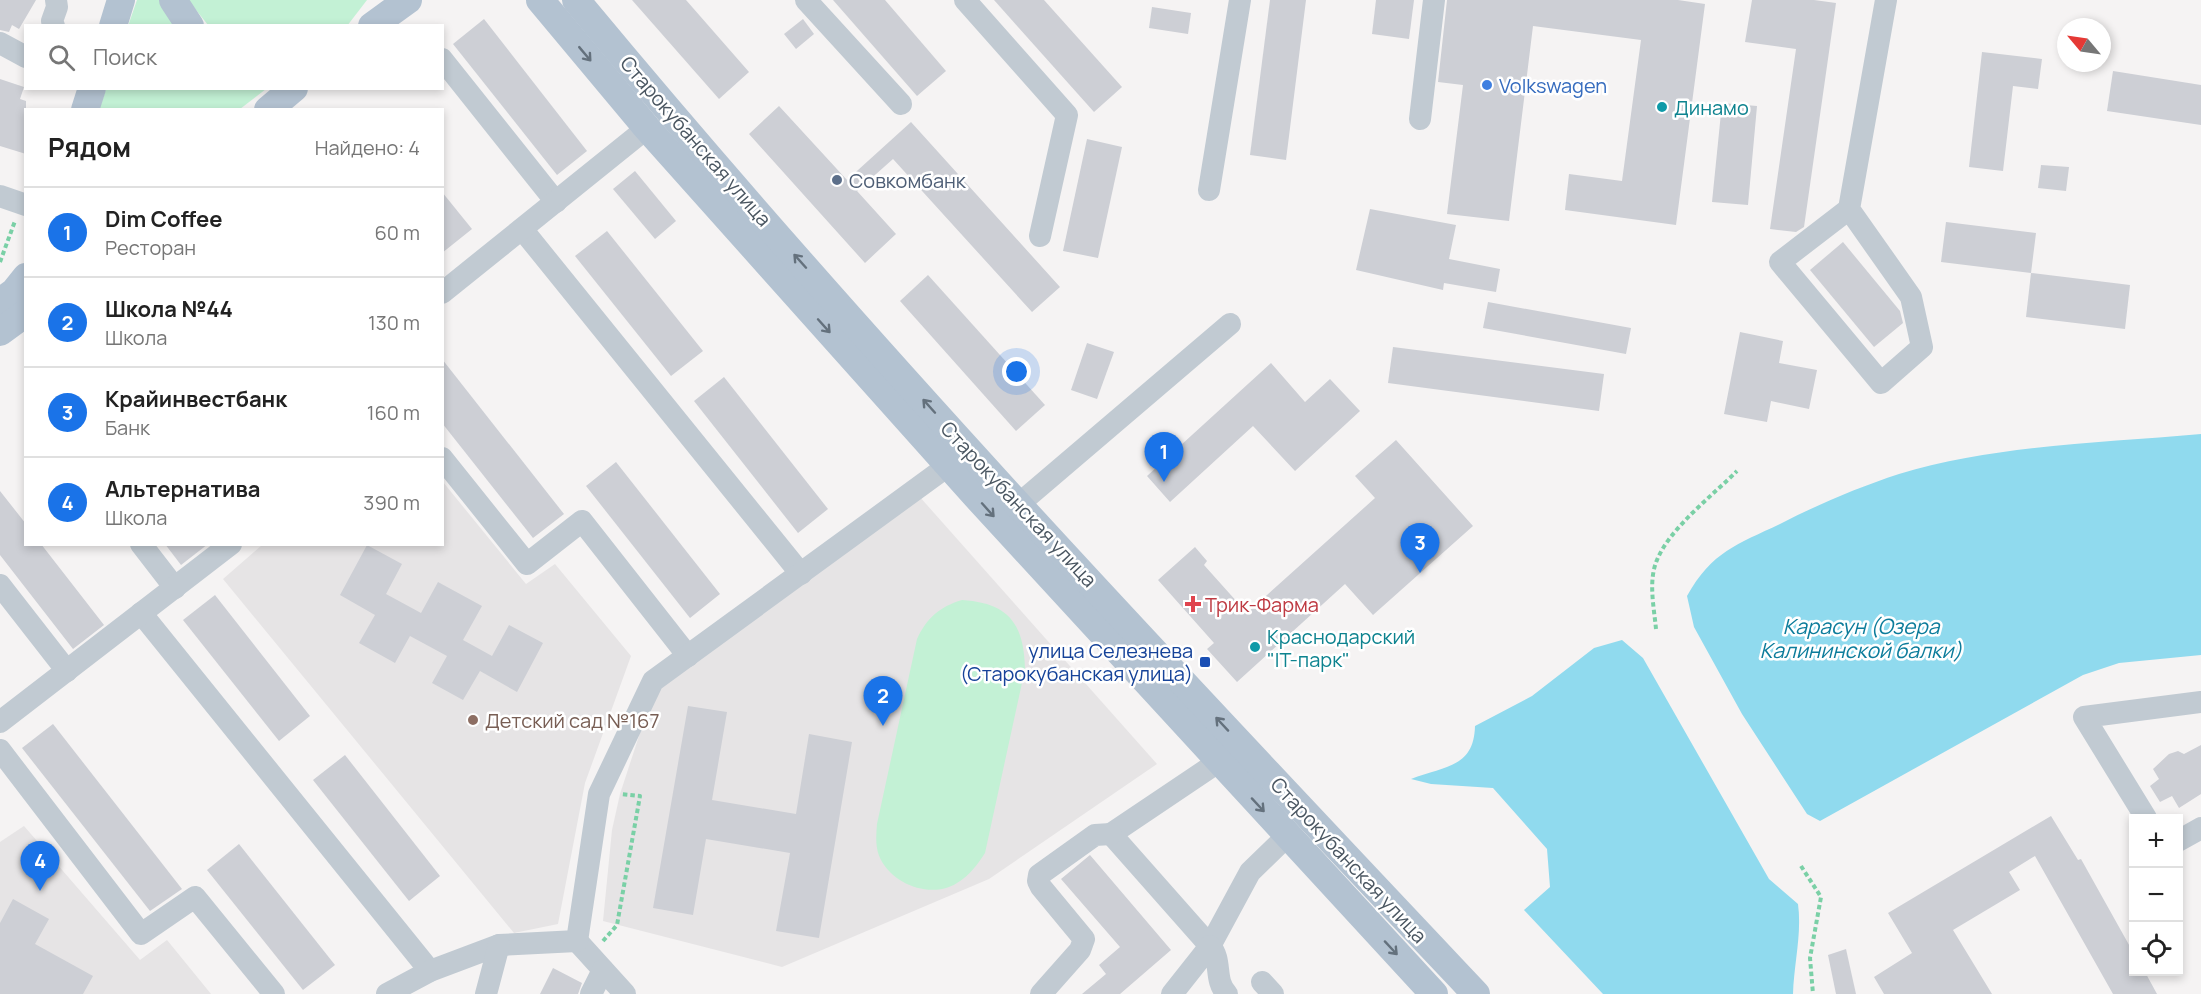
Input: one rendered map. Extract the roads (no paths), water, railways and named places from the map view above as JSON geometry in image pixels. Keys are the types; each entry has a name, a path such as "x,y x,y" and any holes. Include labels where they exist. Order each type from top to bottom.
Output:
{"main road":[{"path":"114,24 121,0"},
{"path":"173,0 189,24"},
{"path":"371,24 385,0"},
{"path":"373,24 408,0"},
{"name":"Старокубанская улица","path":"540,0 647,128 959,458 1019,504 1476,994"},
{"name":"Старокубанская улица","path":"576,0 959,458 1218,762 1434,994"},
{"path":"86,108 91,90"},
{"path":"270,108 292,90"},
{"path":"0,303 14,292 24,280"},
{"path":"0,332 24,314"}],"lane":[{"path":"806,0 901,104"},
{"path":"965,0 1067,115 1040,236"},
{"path":"1209,190 1240,0"},
{"path":"1420,119 1434,0"},
{"path":"1849,209 1911,297 1922,347 1881,383 1780,262 1849,209 1886,0"},
{"path":"0,32 24,44"},
{"path":"0,44 24,56"},
{"path":"444,62 556,202"},
{"path":"444,289 647,128"},
{"path":"0,196 24,204"},
{"path":"522,229 801,574"},
{"path":"1019,504 1230,324"},
{"path":"591,994 590,955 599,794 653,681 959,458"},
{"path":"444,460 527,564 582,521 688,656"},
{"path":"143,546 175,588"},
{"path":"0,722 228,546"},
{"path":"0,585 67,670"},
{"path":"141,614 430,971"},
{"path":"2143,814 2084,717 2201,702"},
{"path":"0,750 141,934 195,897 274,994"},
{"path":"1041,994 1080,950 1084,939 1041,887 1038,881 1039,874 1095,835 1111,834 1218,762"},
{"path":"2183,838 2201,828"},
{"path":"1111,834 1217,954 1218,983 1227,994"},
{"path":"1172,994 1210,946 1250,872 1287,836"},
{"path":"486,994 499,945"},
{"path":"387,994 430,971 499,945 590,955 625,994"}],"water":[{"name":"Карасун (Озера Калининской балки)","path":"2201,434 2201,655 2119,663 2083,675 1820,821 1807,814 1742,714 1694,627 1687,596 1696,581 1716,559 1739,543 1839,496 1899,474 1936,464 2049,446"},
{"path":"1622,640 1643,658 1769,879 1798,904 1798,937 1793,994 1603,994 1524,910 1550,887 1547,849 1493,788 1431,784 1411,779 1445,768 1463,758 1473,740 1475,726 1532,696 1594,648"}],"place":[{"name":"Volkswagen","path":"1487,85"},
{"name":"Динамо","path":"1662,107"},
{"name":"Совкомбанк","path":"837,180"},
{"name":"Dim Coffee","path":"1164,482"},
{"name":"Крайинвестбанк","path":"1420,573"},
{"name":"Трик-Фарма","path":"1193,604"},
{"name":"Краснодарский \"IT-парк\"","path":"1255,647"},
{"name":"улица Селезнева (Старокубанская улица)","path":"1205,662"},
{"name":"Детский сад №167","path":"473,720"},
{"name":"Школа №44","path":"883,726"},
{"name":"Альтернатива","path":"40,891"}]}
